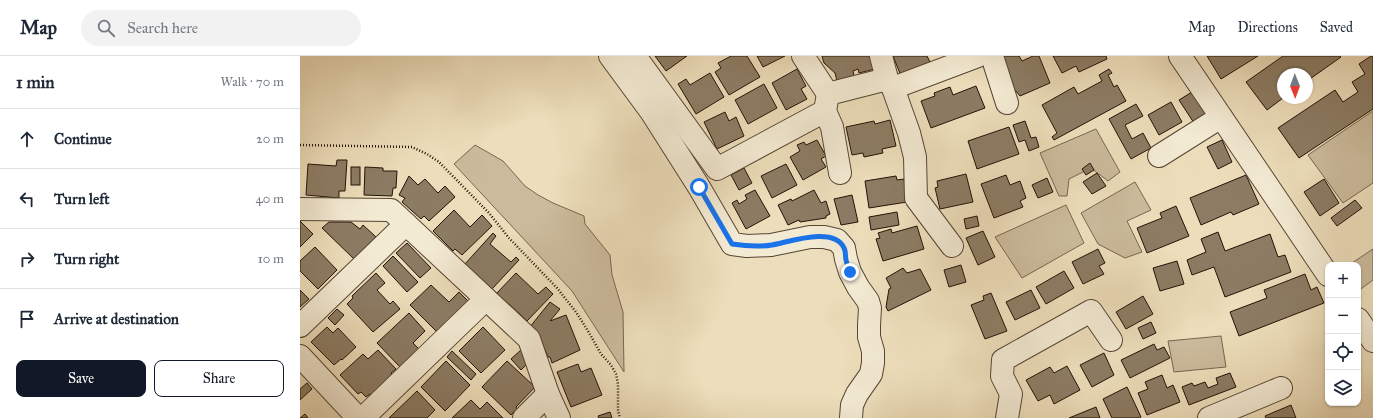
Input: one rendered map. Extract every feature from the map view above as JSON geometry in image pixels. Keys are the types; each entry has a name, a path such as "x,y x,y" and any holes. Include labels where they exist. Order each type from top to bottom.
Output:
{"street":[{"path":"610,56 652,113 699,187 732,244 747,246 771,245 810,237 824,237 837,240 844,248 850,272 868,301 870,308 869,337 873,351 871,374 857,394 852,405 851,418"},
{"path":"635,56 717,169 826,103 978,56"},
{"path":"803,56 826,103 840,173"},
{"path":"881,56 909,133 915,157 916,198 952,246"},
{"path":"992,56 1007,103"},
{"path":"1180,56 1325,270"},
{"path":"1159,156 1221,118"},
{"path":"300,209 391,210 529,339 548,394 559,418"},
{"path":"300,326 406,224"},
{"path":"363,418 486,299"},
{"path":"1007,418 1011,394 1002,376 1003,360 1091,311 1111,340"},
{"path":"1361,323 1373,341"},
{"path":"300,356 358,418"},
{"path":"1210,418 1281,388"},
{"path":"524,418 548,394"}],"path":[{"path":"300,145 412,147 439,162 489,213 509,238 557,288 576,312 601,354 616,374 618,384 618,412 620,418"}],"shaded area":[{"path":"1373,111 1373,183 1343,203 1308,155"},
{"path":"1096,129 1120,172 1108,181 1091,168 1069,179 1067,196 1059,196 1040,153"},
{"path":"475,145 503,161 525,186 538,195 584,216 585,224 610,255 612,275 623,312 624,372 572,291 454,164"},
{"path":"1135,182 1151,210 1127,221 1142,252 1125,258 1098,244 1081,213"},
{"path":"1066,205 1084,243 1022,278 995,237"},
{"path":"1373,249 1373,280 1361,289 1361,262 1354,262"},
{"path":"1221,336 1226,367 1174,372 1168,341"}],"building":[{"path":"655,56 687,56 666,71"},
{"path":"731,56 747,56 760,77 729,95 715,72 721,68 718,63"},
{"path":"757,56 785,56 763,67"},
{"path":"822,56 871,56 875,69 859,73 858,69 853,71 854,76 837,81 835,73 824,63"},
{"path":"893,56 927,56 931,64 901,76"},
{"path":"1004,56 1019,56 1022,61 1033,56 1039,56 1050,83 1020,96 1015,90 1012,89"},
{"path":"1053,56 1106,56 1107,59 1079,72 1076,66 1062,73"},
{"path":"1207,56 1258,56 1221,79"},
{"path":"1283,56 1341,57 1313,77 1313,68 1277,68 1277,102 1267,110 1246,82"},
{"path":"1373,56 1373,109 1299,158 1278,128 1335,90 1343,102 1358,92 1352,82 1365,74 1359,64"},
{"path":"797,69 806,86 801,89 807,99 786,110 772,83"},
{"path":"1109,69 1112,73 1108,75 1114,87 1117,85 1126,101 1054,140 1052,137 1057,133 1042,105 1074,87 1078,94 1102,81 1099,75"},
{"path":"710,73 724,97 696,114 678,84 686,79 690,85"},
{"path":"764,84 777,108 748,124 735,100"},
{"path":"976,86 985,108 931,128 921,101 935,96 934,93 950,87 953,95"},
{"path":"1192,92 1207,116 1194,123 1179,100"},
{"path":"1171,102 1182,122 1159,135 1148,115"},
{"path":"1136,104 1143,116 1125,125 1132,139 1143,133 1151,148 1131,159 1109,119"},
{"path":"725,112 729,121 736,117 744,136 717,149 704,122"},
{"path":"890,120 896,146 882,149 883,153 864,157 863,153 852,155 846,127 874,121 875,124"},
{"path":"1025,121 1031,138 1036,137 1039,147 1029,151 1025,140 1019,142 1013,125"},
{"path":"1009,127 1019,154 977,169 968,141"},
{"path":"817,140 826,156 821,159 826,167 803,180 790,157 800,151 797,145 804,142 806,145"},
{"path":"1222,140 1232,162 1218,169 1207,147"},
{"path":"337,160 347,160 345,191 339,191 339,198 306,195 308,164 336,166"},
{"path":"1090,163 1094,170 1086,175 1082,169"},
{"path":"786,164 797,185 772,198 761,176"},
{"path":"351,167 360,167 360,185 351,185"},
{"path":"365,167 383,168 383,171 397,171 396,188 393,188 392,196 364,195"},
{"path":"744,168 752,183 739,190 731,175"},
{"path":"1097,173 1106,186 1092,194 1083,182"},
{"path":"966,174 973,202 940,209 935,188 938,187 937,181"},
{"path":"1006,175 1010,185 1020,181 1026,198 1020,201 1023,207 994,218 981,184"},
{"path":"1246,175 1259,204 1233,215 1231,212 1201,225 1190,198"},
{"path":"409,176 418,185 425,179 438,193 445,186 455,197 429,221 424,216 421,219 402,202 405,198 399,195"},
{"path":"896,176 897,180 904,179 907,202 869,208 865,181"},
{"path":"1047,178 1053,192 1038,198 1032,185"},
{"path":"1324,179 1339,203 1320,216 1304,192"},
{"path":"755,190 770,216 746,229 732,203 737,200 739,204 747,199 745,195"},
{"path":"814,190 821,203 826,201 830,214 826,216 826,218 800,222 799,220 788,225 778,205 791,199 792,201"},
{"path":"852,195 858,222 841,225 834,199"},
{"path":"1355,200 1362,208 1337,226 1331,218"},
{"path":"1176,206 1189,236 1147,253 1137,228 1162,218 1160,213"},
{"path":"454,210 470,227 482,215 492,226 462,255 455,249 453,251 433,231"},
{"path":"897,212 899,225 871,230 869,217"},
{"path":"977,216 979,226 966,229 964,219"},
{"path":"300,221 313,234 300,247"},
{"path":"329,222 351,222 360,229 363,225 376,237 354,259 322,228"},
{"path":"917,226 924,249 883,261 876,239 880,238 878,233 891,229 892,233"},
{"path":"983,231 995,257 978,265 966,238"},
{"path":"1218,232 1225,251 1270,234 1278,257 1285,255 1291,272 1225,297 1214,267 1192,275 1187,260 1206,252 1201,239"},
{"path":"493,233 496,236 490,244 511,262 516,257 519,260 492,289 465,264"},
{"path":"407,243 431,268 420,278 396,253"},
{"path":"315,247 337,270 318,289 300,271 300,261"},
{"path":"1098,249 1105,263 1099,266 1104,274 1083,284 1072,262"},
{"path":"393,256 418,282 407,292 383,266"},
{"path":"1177,261 1184,284 1160,291 1153,268"},
{"path":"961,265 966,282 949,287 944,270"},
{"path":"903,268 907,273 920,269 931,290 888,311 886,307 889,289 891,288 886,278"},
{"path":"1064,271 1074,288 1046,304 1036,287"},
{"path":"376,273 385,283 377,290 390,304 393,301 400,309 373,332 347,304 353,298 352,296"},
{"path":"516,273 538,294 546,287 553,294 527,321 496,294"},
{"path":"1305,274 1311,290 1317,287 1324,303 1239,336 1230,312 1267,298 1264,290"},
{"path":"431,285 449,302 459,292 468,301 437,332 410,305"},
{"path":"300,290 309,299 300,307"},
{"path":"1031,290 1040,308 1015,320 1006,302"},
{"path":"991,293 1007,331 985,339 971,305 984,300 983,296"},
{"path":"1143,296 1153,314 1126,329 1116,312"},
{"path":"550,302 560,309 550,321 566,315 580,350 552,363 539,336 529,328"},
{"path":"337,309 344,315 335,325 328,318"},
{"path":"409,313 425,331 413,343 420,350 401,368 377,343"},
{"path":"1151,322 1156,333 1143,339 1138,328"},
{"path":"327,327 333,333 338,328 356,347 334,365 311,342"},
{"path":"483,327 505,350 481,373 459,351"},
{"path":"1154,344 1157,350 1164,347 1170,358 1130,378 1121,360"},
{"path":"522,349 528,363 521,370 511,359"},
{"path":"378,350 396,369 391,373 393,375 371,395 370,394 366,397 361,392 358,394 340,375 363,354 368,359"},
{"path":"452,351 476,374 471,380 447,357"},
{"path":"1104,353 1114,375 1092,387 1080,365"},
{"path":"446,361 470,385 445,411 421,387"},
{"path":"507,361 535,387 516,407 517,409 511,415 482,387"},
{"path":"578,364 581,372 591,368 602,395 571,407 557,372"},
{"path":"1067,366 1080,390 1054,404 1050,395 1038,401 1026,380 1050,367 1054,373"},
{"path":"1230,373 1236,387 1189,405 1182,387 1192,383 1194,386 1205,382 1208,388 1218,384 1216,378"},
{"path":"1162,375 1167,388 1173,385 1180,402 1147,415 1138,393 1148,389 1145,382"},
{"path":"307,383 312,389 300,400 300,389"},
{"path":"1127,387 1141,417 1112,418 1103,399"},
{"path":"417,391 435,410 427,418 389,418"},
{"path":"471,400 480,409 487,402 503,418 452,418"},
{"path":"1291,405 1296,418 1266,418 1265,416"},
{"path":"1096,407 1100,418 1069,418"},
{"path":"610,412 612,418 599,418 598,416"},
{"path":"305,414 308,418 300,418"}],"route":[{"path":"699,187 732,244 747,246 771,245 810,237 824,237 837,240 844,248 850,272"}]}
